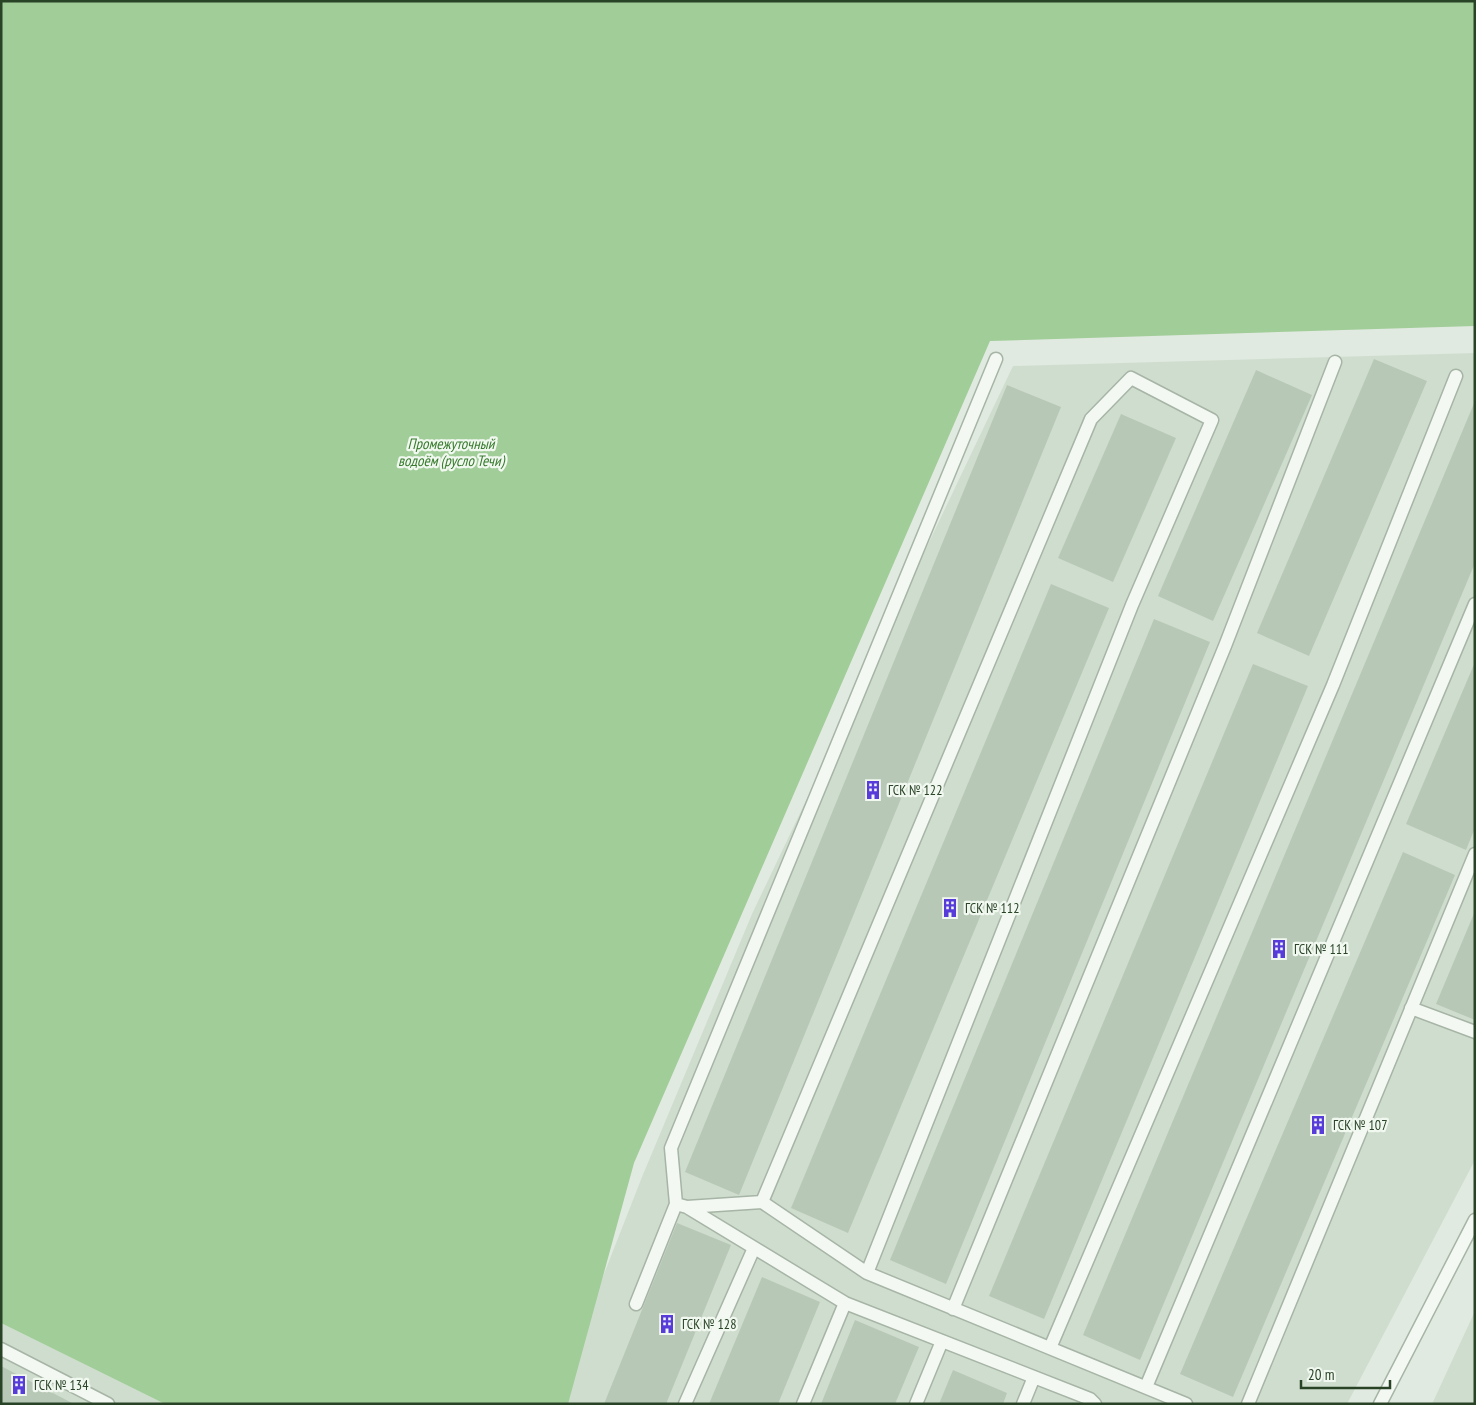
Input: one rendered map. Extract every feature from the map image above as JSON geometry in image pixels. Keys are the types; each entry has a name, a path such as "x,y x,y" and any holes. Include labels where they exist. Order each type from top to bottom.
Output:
{"lane":[{"path":"636,1304 682,1205 671,1148 996,359"},
{"path":"953,1309 1225,646 1335,362"},
{"path":"1050,1348 1334,685 1456,376"},
{"path":"762,1202 1091,419 1132,378 1212,420 1125,623 867,1273"},
{"path":"1146,1387 1475,604"},
{"path":"1248,1404 1475,854"},
{"path":"1412,1008 1475,1032"},
{"path":"682,1205 762,1202 867,1273 1186,1404"},
{"path":"682,1205 846,1303 1090,1398 1095,1404"},
{"path":"1380,1404 1475,1220"},
{"path":"685,1404 754,1248"},
{"path":"803,1404 846,1303"},
{"path":"916,1404 942,1341"},
{"path":"1,1349 108,1404"},
{"path":"1022,1404 1034,1377"}],"shaded area":[{"path":"1475,353 1475,1160 1347,1404 553,1404 642,1177 752,914 1013,366"},
{"path":"1475,1311 1475,1404 1432,1404"},
{"path":"1,1323 165,1404 1,1404"}],"water":[{"name":"Промежуточный водоём (русло Течи)","path":"1,1 1475,1 1475,326 990,341 634,1163 568,1404 165,1404 1,1323"}],"building":[{"path":"1374,359 1427,381 1309,656 1257,633"},
{"path":"1256,370 1312,395 1213,621 1158,596"},
{"name":"ГСК № 122","path":"1007,385 1061,407 739,1195 685,1172"},
{"name":"ГСК № 111","path":"1475,401 1475,563 1140,1360 1083,1335"},
{"path":"1121,414 1176,438 1113,582 1058,558"},
{"name":"ГСК № 112","path":"1051,584 1109,608 848,1233 791,1208"},
{"name":"ГСК № 112","path":"1154,619 1210,642 946,1284 890,1260"},
{"path":"1475,662 1475,828 1466,850 1406,824"},
{"path":"1253,664 1308,686 1044,1319 989,1296"},
{"name":"ГСК № 107","path":"1403,852 1455,875 1233,1397 1180,1374"},
{"path":"1475,911 1475,1020 1436,1004"},
{"name":"ГСК № 128","path":"677,1223 731,1245 666,1404 604,1404"},
{"name":"ГСК № 128","path":"762,1277 820,1302 778,1404 709,1404"},
{"path":"855,1320 919,1347 895,1404 821,1404"},
{"name":"ГСК № 134","path":"1,1366 74,1404 1,1404"},
{"path":"953,1370 1007,1393 1003,1404 939,1404"}],"place":[{"name":"ГСК № 122","path":"873,790"},
{"name":"ГСК № 112","path":"950,908"},
{"name":"ГСК № 111","path":"1279,949"},
{"name":"ГСК № 107","path":"1318,1125"},
{"name":"ГСК № 128","path":"667,1324"},
{"name":"ГСК № 134","path":"19,1385"}]}
